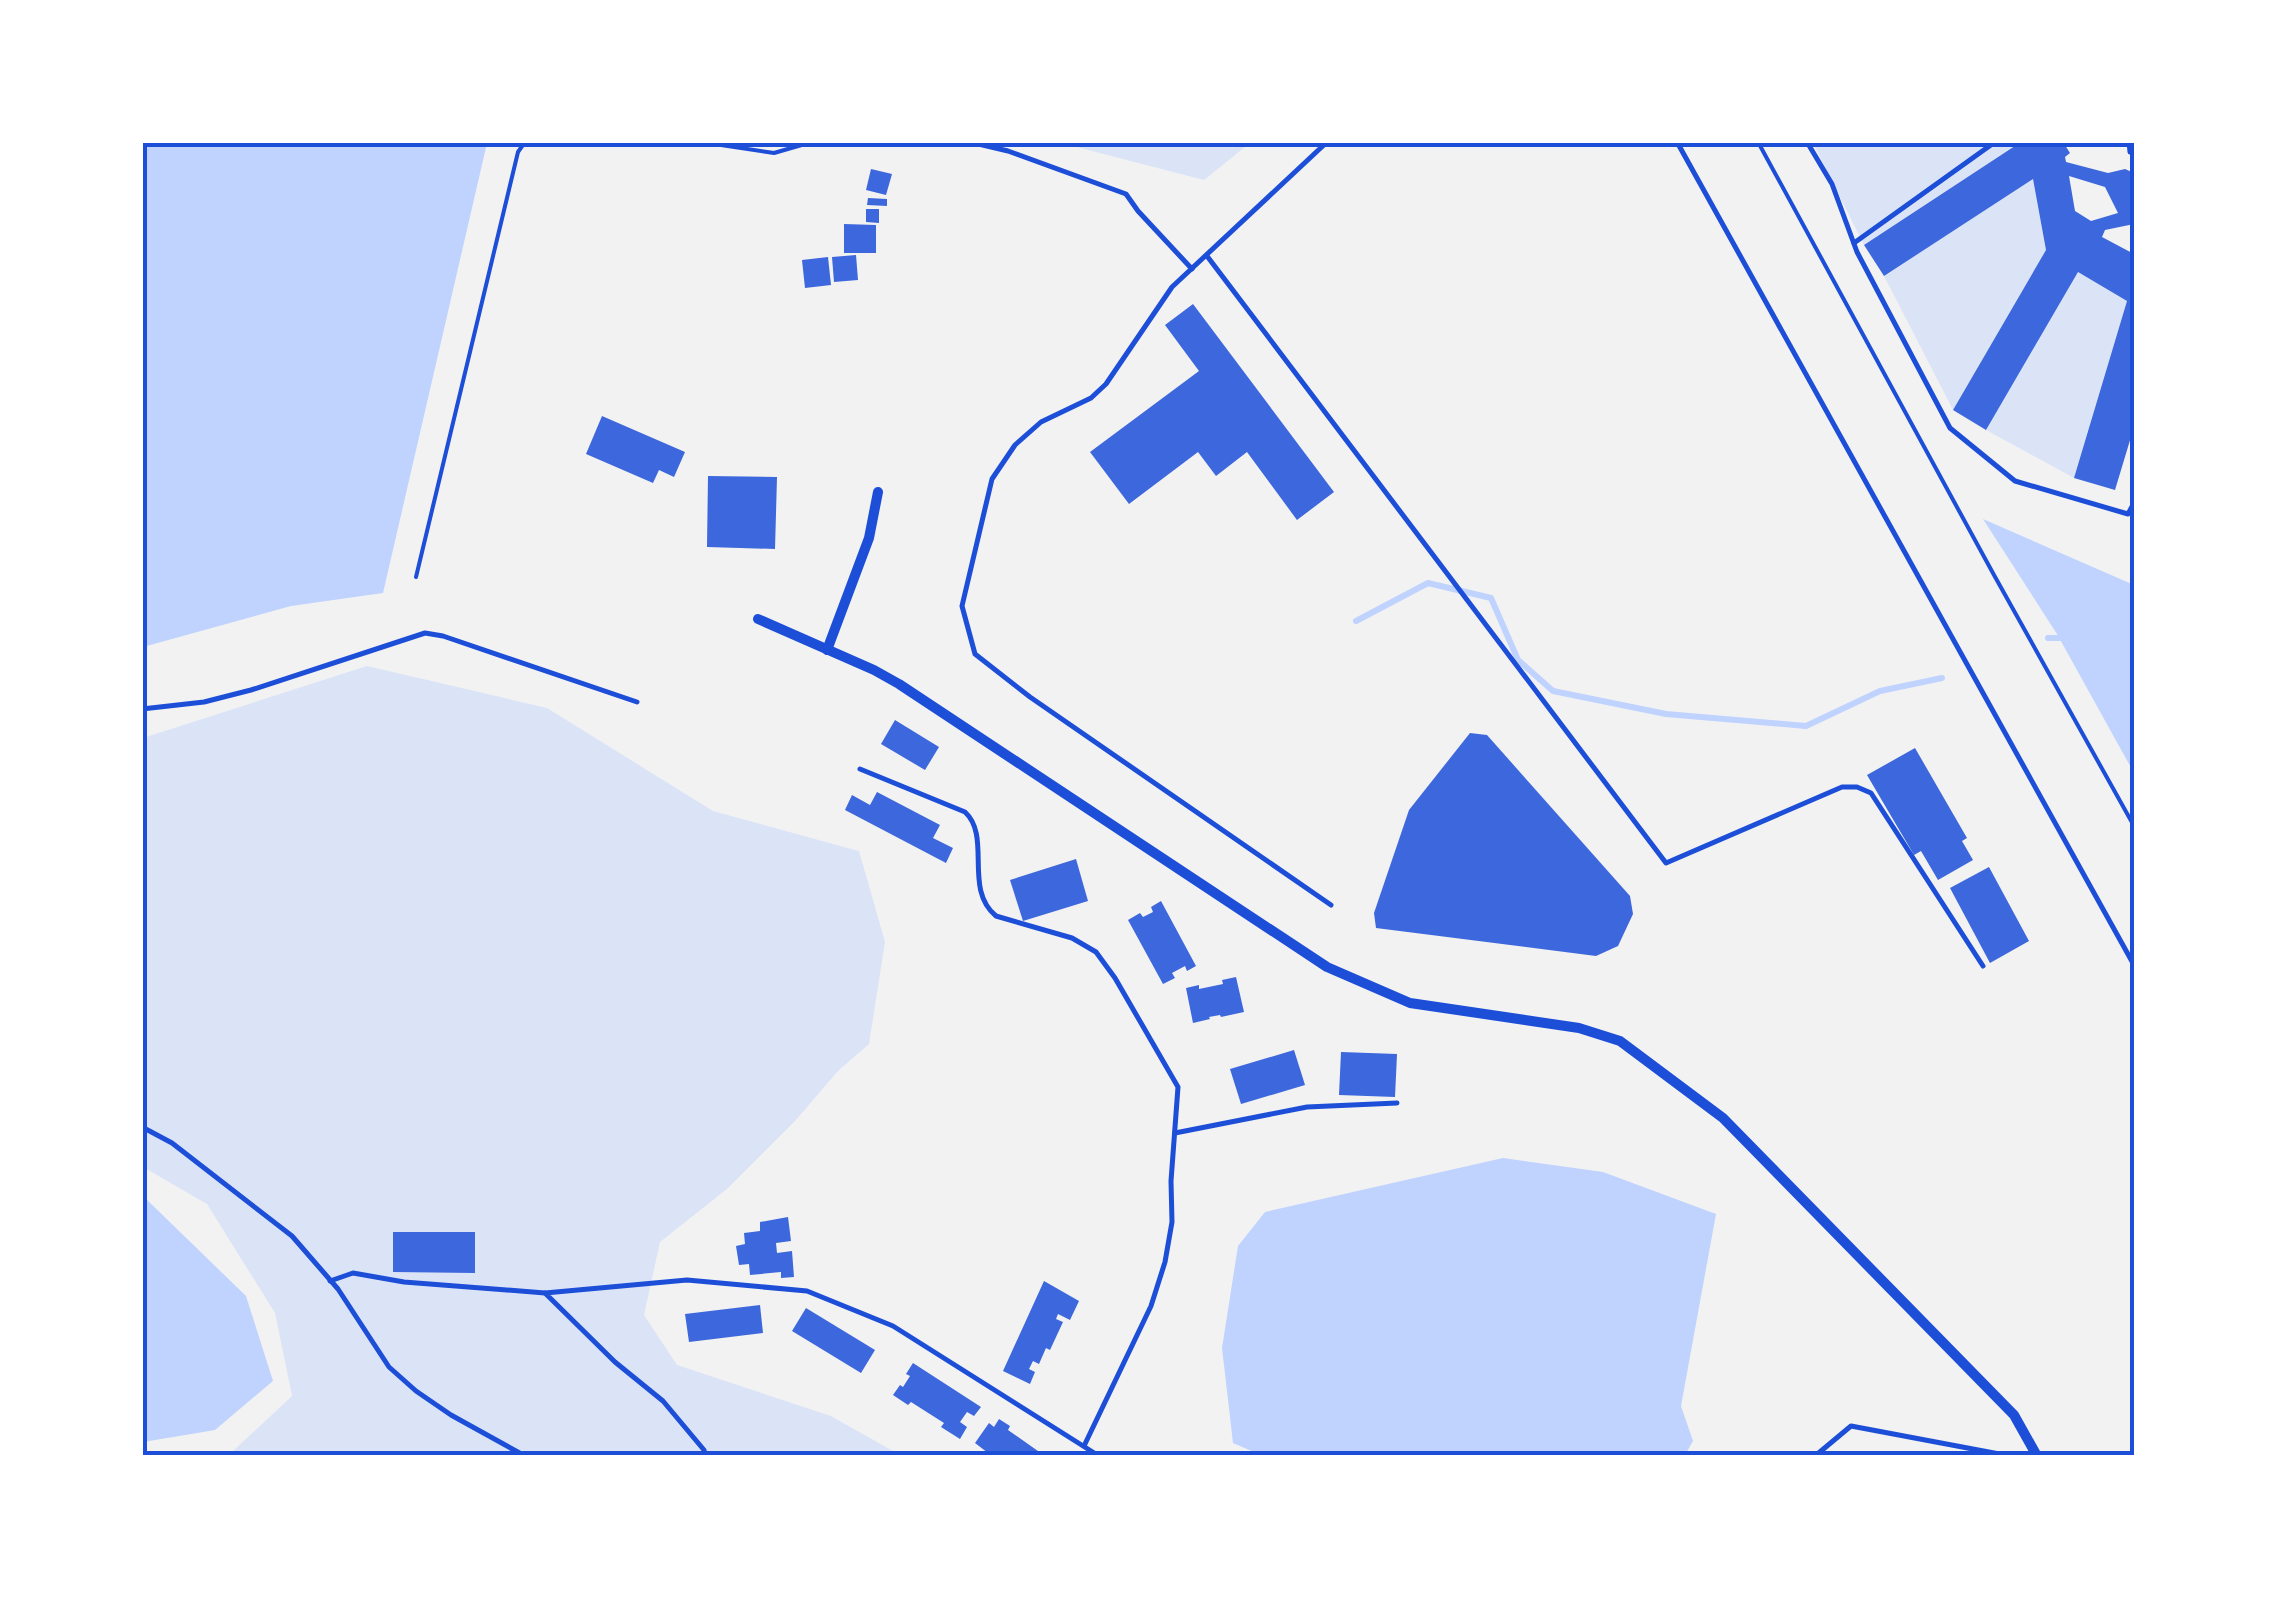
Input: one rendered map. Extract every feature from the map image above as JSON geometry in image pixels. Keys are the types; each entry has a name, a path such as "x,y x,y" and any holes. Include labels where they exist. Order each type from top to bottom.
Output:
{"street":[{"path":"828,650 870,538 878,492"},
{"path":"758,619 899,684 1327,966 1410,1003 1579,1028 1620,1041 1724,1118 2014,1415 2036,1456"}],"lane":[{"path":"970,142 1008,151 1126,194 1192,270"},
{"path":"1327,142 1172,287 1106,384 1092,398 1042,422 1016,445 992,479 962,606 975,654 1030,698 1331,905"},
{"path":"1678,142 2134,965"},
{"path":"1806,142 1832,184 1854,243 1950,428 2015,480 2128,514 2134,503"},
{"path":"1854,243 1995,142"},
{"path":"2129,142 2130,152"},
{"path":"1207,256 1666,863 1842,787 1857,787 1871,794 1983,966"},
{"path":"142,709 235,694 425,633 636,702"},
{"path":"860,769 965,812 972,819 977,836 977,866 988,909 996,916 1072,938 1096,952 1116,978 1178,1087 1172,1222 1165,1262 1151,1306 1084,1446"},
{"path":"1175,1133 1307,1107 1397,1103"},
{"path":"142,1127 172,1144 292,1236 330,1281 389,1367 416,1392 524,1456"},
{"path":"330,1281 353,1273 404,1282 545,1294 687,1280 806,1291 893,1326 1099,1456"},
{"path":"545,1294 615,1362 663,1401 705,1456"},
{"path":"1814,1456 1851,1426 2010,1456"}],"path":[{"path":"416,577 518,152 525,142"},
{"path":"702,142 774,153 812,142"},
{"path":"1758,142 2134,826"}],"shaded area":[{"path":"1250,142 1204,180 1061,143"},
{"path":"1813,143 2021,143 1864,245"},
{"path":"2033,179 2046,250 1953,410 1884,276"},
{"path":"2078,272 2127,301 2074,478 1986,430"},
{"path":"367,666 547,708 713,811 859,851 885,942 869,1044 838,1071 727,1189 660,1242 644,1315 677,1365 831,1416 900,1455 209,1455 233,1451 292,1396 275,1313 207,1204 143,1167 143,738"}],"water":[{"path":"143,142 487,143 383,593 291,606 143,647"},
{"path":"1983,519 2134,585 2134,773 2057,634"},
{"path":"1503,1158 1603,1172 1716,1214 1681,1406 1693,1441 1685,1455 1263,1456 1233,1443 1222,1348 1238,1246 1265,1212"},
{"path":"143,1196 246,1296 273,1381 215,1430 143,1442"}],"building":[{"path":"2021,142 2063,142 2070,153 2066,162 2108,173 2125,169 2134,173 2134,224 2105,230 2102,237 2134,254 2134,427 2115,490 2074,478 2127,301 2078,272 1986,430 1953,410 2046,250 2033,179 1884,276 1864,245","holes":["2069,176 2105,187 2118,213 2091,221 2075,211"]},
{"path":"871,169 892,174 886,195 866,190"},
{"path":"868,198 887,199 887,206 867,205"},
{"path":"866,209 879,209 879,223 866,222"},
{"path":"844,224 876,225 876,253 844,253"},
{"path":"856,255 858,280 834,282 832,257"},
{"path":"828,257 831,285 805,288 802,260"},
{"path":"1193,304 1334,492 1297,520 1247,452 1216,476 1198,452 1129,504 1090,452 1199,371 1165,325"},
{"path":"602,416 685,452 674,477 659,470 653,483 586,454"},
{"path":"708,476 777,477 775,549 707,547"},
{"path":"895,720 939,747 925,770 881,744"},
{"path":"1470,733 1487,735 1630,896 1633,914 1618,946 1596,956 1376,928 1374,913 1409,810"},
{"path":"1915,748 1967,838 1962,841 1973,860 1938,880 1921,851 1914,855 1867,775"},
{"path":"877,792 940,825 933,838 953,848 946,863 845,810 852,795 870,805"},
{"path":"1076,859 1088,901 1023,921 1010,880"},
{"path":"1989,867 2029,941 1990,963 1950,888"},
{"path":"1161,901 1196,966 1187,971 1185,966 1172,973 1175,978 1163,984 1128,920 1140,913 1143,917 1153,912 1151,907"},
{"path":"1236,977 1244,1012 1193,1023 1186,988 1223,984 1222,980"},
{"path":"1294,1050 1305,1085 1241,1104 1230,1069"},
{"path":"1341,1052 1397,1054 1395,1097 1339,1095"},
{"path":"788,1217 791,1241 776,1243 777,1253 792,1251 794,1277 781,1278 781,1272 750,1275 749,1264 739,1265 736,1246 745,1244 744,1233 760,1231 760,1222"},
{"path":"393,1232 475,1232 475,1273 393,1272"},
{"path":"1044,1281 1079,1301 1070,1320 1058,1314 1056,1319 1063,1322 1050,1350 1046,1348 1039,1364 1033,1361 1029,1369 1035,1372 1030,1384 1003,1371"},
{"path":"760,1305 763,1333 689,1342 685,1314"},
{"path":"806,1308 875,1350 861,1373 792,1331"},
{"path":"913,1363 981,1407 974,1416 967,1412 960,1422 967,1427 960,1439 941,1427 944,1423 893,1395 910,1376 906,1374"},
{"path":"999,1419 1045,1456 992,1456 975,1443 989,1423 994,1427"}],"waterway":[{"path":"1356,621 1428,583 1491,598 1518,660 1553,691 1666,714 1806,726 1880,691 1942,678"},
{"path":"2048,638 2067,638"}]}
